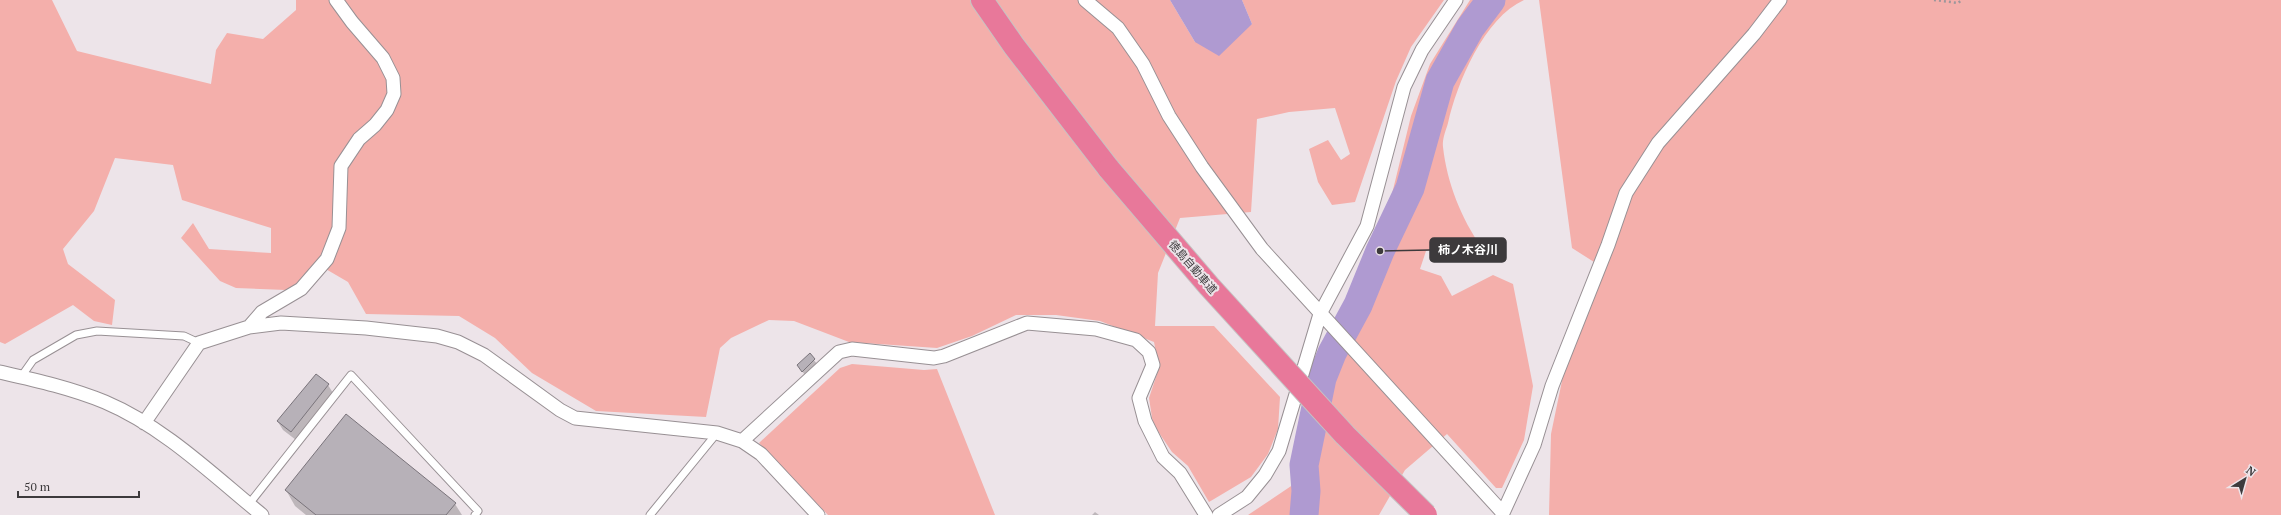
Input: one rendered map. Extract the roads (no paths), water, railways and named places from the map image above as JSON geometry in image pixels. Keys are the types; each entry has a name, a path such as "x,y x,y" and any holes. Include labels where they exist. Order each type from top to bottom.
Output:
{"highway":[{"name":"徳島自動車道","path":"982,0 1014,46 1109,169 1209,286 1334,424 1426,515"}],"street":[{"path":"249,327 262,312 301,289 327,259 339,228 341,166 359,140 375,125 387,110 394,94 393,78 383,58 352,22 336,0"},
{"path":"1086,0 1118,28 1143,64 1169,116 1202,167 1262,249 1503,514 1534,445 1552,386 1608,245 1626,193 1658,143 1754,34 1780,0"},
{"path":"1219,515 1247,497 1265,475 1279,451 1320,314 1368,226 1404,87 1422,50 1456,0"},
{"path":"144,424 199,343 249,327 281,323 366,328 437,336 458,342 484,355 560,410 576,418 717,433 742,441 761,454 818,515"},
{"path":"742,441 839,352 852,349 934,358 944,356 1027,324 1096,329 1136,340 1149,352 1153,366 1139,398 1145,421 1163,457 1180,473 1206,515"},
{"path":"0,372 106,403 144,424 183,451 262,515"}],"lane":[{"path":"21,377 33,360 76,335 97,331 184,336 199,343"},
{"path":"248,504 351,375 478,511 475,515"},
{"path":"650,515 717,433"}],"waterway":[{"path":"1304,515 1306,491 1304,465 1322,378 1332,353 1358,305 1380,251 1410,188 1440,81 1470,28 1491,0"}],"place":[{"name":"柿ノ木谷川","path":"1380,251"}]}
